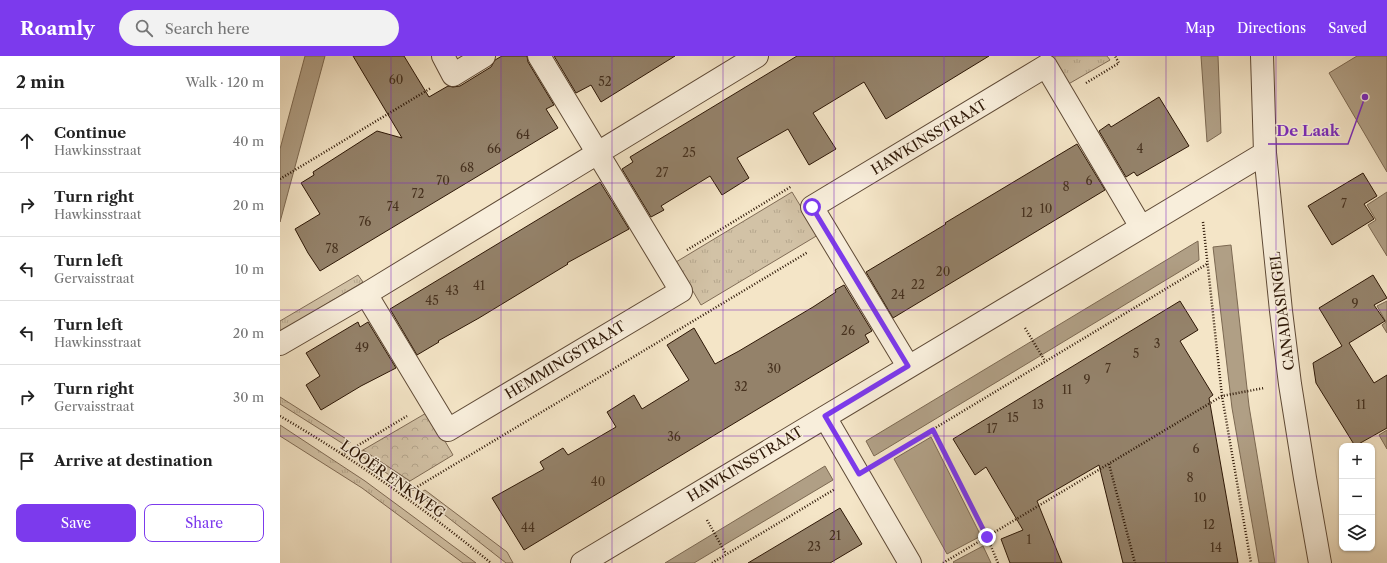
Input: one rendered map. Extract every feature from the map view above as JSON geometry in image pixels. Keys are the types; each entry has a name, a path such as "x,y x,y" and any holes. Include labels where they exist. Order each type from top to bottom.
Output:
{"street":[{"path":"443,56 453,74 484,56"},
{"name":"HEMMINGSTRAAT","path":"366,294 448,430 681,291 538,56"},
{"path":"280,344 366,294 757,56"},
{"name":"CANADASINGEL","path":"1262,56 1265,153 1281,311 1289,377 1320,563"},
{"name":"HAWKINSSTRAAT","path":"908,366 812,207 1046,66 1142,226"},
{"name":"HAWKINSSTRAAT","path":"582,563 1265,153"},
{"path":"825,416 910,563"}],"path":[{"path":"1064,96 1119,63 1115,56"},
{"path":"280,179 453,74"},
{"path":"1200,191 1222,396 1251,563"},
{"path":"402,496 830,238"},
{"path":"712,563 1207,264"},
{"path":"1033,341 1044,362"},
{"path":"943,563 1222,396 1247,391"},
{"path":"342,455 430,402"},
{"name":"LOOËR ENKWEG","path":"280,416 342,455 402,496 491,563"},
{"path":"933,430 987,537 998,563"},
{"path":"1109,464 1135,563"},
{"path":"715,533 726,554"}],"green space":[{"path":"1047,56 1107,56 1110,60 1065,86"},
{"path":"792,192 818,235 701,305 676,262"},
{"path":"358,275 363,282 280,332 280,321"},
{"path":"280,397 351,442 345,445 280,404"},
{"path":"428,412 453,455 410,481 363,450"},
{"path":"280,425 365,481 476,563 463,563 362,488 280,436"},
{"path":"363,450 410,481 404,485 357,453"},
{"path":"425,490 507,552 513,563 506,563 418,494"}],"shaded area":[{"path":"305,56 325,56 280,222 280,149"},
{"path":"1201,56 1218,56 1221,133 1207,142"},
{"path":"1357,56 1387,56 1387,172 1329,73"},
{"path":"1387,192 1387,256 1368,225 1376,220 1367,205"},
{"path":"1198,241 1199,260 874,456 866,441"},
{"path":"1231,245 1249,406 1275,563 1259,563 1232,408 1213,247"},
{"path":"1387,301 1387,333 1382,325 1386,322 1377,306"},
{"path":"1387,430 1387,449 1379,435"},
{"path":"931,437 981,536 947,554 894,459"},
{"path":"825,466 833,480 694,563 665,563"},
{"path":"983,546 991,563 953,562"}],"building":[{"path":"353,56 404,56 429,97 448,86 460,86 491,67 495,60 502,56 527,56 528,62 554,105 546,109 558,128 320,271 295,229 320,214 301,183 314,175 313,172 377,131 402,138"},
{"path":"554,56 675,56 601,102 591,85 576,93"},
{"path":"797,56 989,56 886,119 864,82 813,113 836,149 809,165 788,129 737,158 749,178 722,195 710,176 661,206 664,210 651,217 622,169 633,162 630,157"},
{"path":"1159,97 1189,146 1137,176 1134,172 1126,177 1099,131 1109,124 1111,127"},
{"path":"1077,144 1105,190 893,318 866,272"},
{"path":"1363,173 1377,196 1364,204 1374,219 1332,245 1308,206"},
{"path":"600,182 629,229 567,263 568,264 417,355 390,309"},
{"path":"1373,275 1387,298 1374,305 1385,321 1349,343 1374,383 1387,375 1387,428 1360,443 1353,443 1316,383 1313,363 1342,346 1319,308"},
{"path":"844,285 872,331 865,335 869,342 524,550 492,498 544,469 540,462 563,448 568,455 616,427 607,412 634,395 642,409 689,380 667,345 694,328 715,364 813,307"},
{"path":"1180,301 1198,330 1180,341 1213,395 1209,398 1238,563 1123,563 1099,465 1037,501 1062,563 1010,563 1001,539 1023,530 986,467 975,475 953,439"},
{"path":"358,322 360,327 368,322 396,368 361,386 321,410 306,385 320,376 306,353"},
{"path":"840,508 862,544 830,563 748,563"}],"place":[{"name":"De Laak","path":"1365,97"}],"route":[{"path":"812,207 908,366 825,416 859,474 933,430 987,537"}]}
